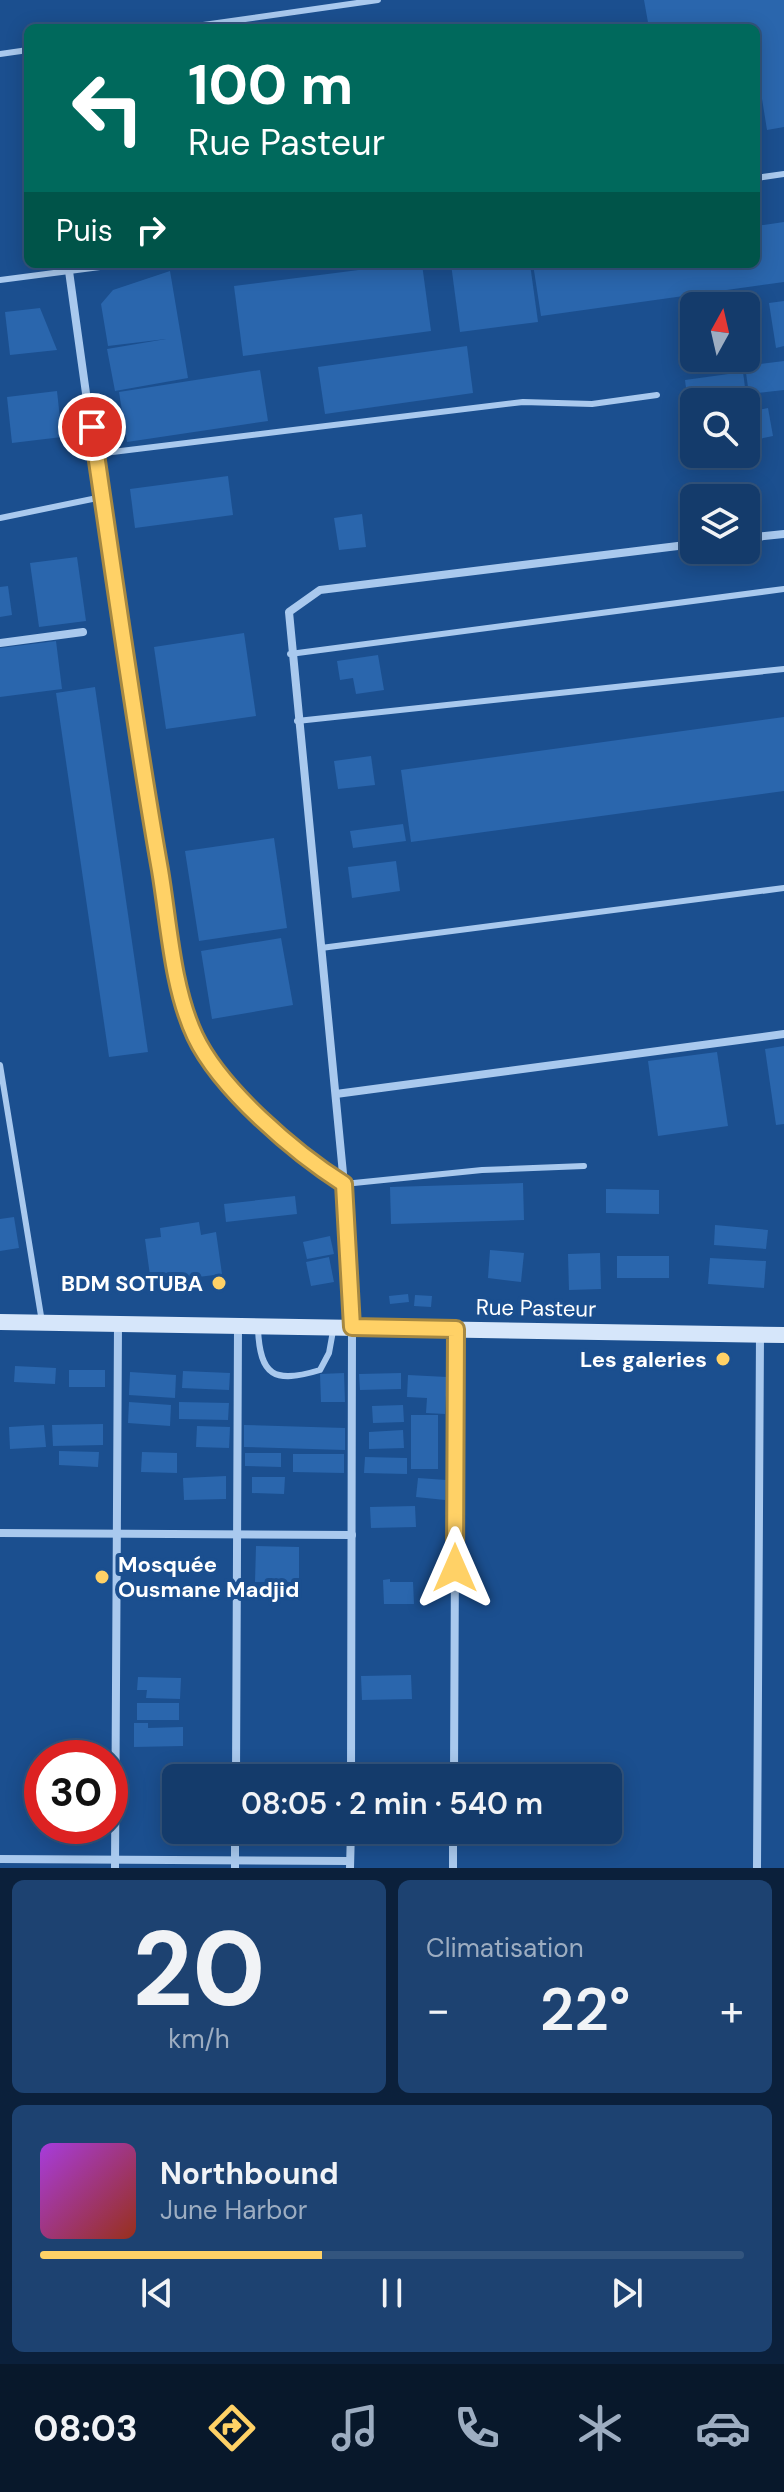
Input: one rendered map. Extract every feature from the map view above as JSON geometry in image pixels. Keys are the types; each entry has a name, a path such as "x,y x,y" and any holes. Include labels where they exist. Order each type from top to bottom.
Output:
{"main road":[{"name":"Rue Pasteur","path":"0,1322 784,1335"}],"street":[{"path":"69,271 149,807 180,986 195,1035 219,1076 313,1164 344,1184"},
{"path":"760,537 784,534"},
{"path":"351,1764 352,1327 344,1184 290,654 289,612 320,590 680,546"},
{"path":"0,643 83,632"},
{"path":"336,1094 784,1034"},
{"path":"115,1864 118,1324"},
{"path":"236,1764 238,1326"},
{"path":"454,1764 456,1329"},
{"path":"757,1868 760,1334"},
{"path":"0,1533 352,1535"},
{"path":"0,1859 115,1864 350,1864 351,1844"},
{"path":"453,1844 453,1868"}],"lane":[{"path":"210,24 378,0"},
{"path":"0,54 24,51"},
{"path":"760,177 784,174"},
{"path":"0,280 92,268"},
{"path":"96,454 523,402 592,404 657,395"},
{"path":"1,516 102,497"},
{"path":"290,654 784,589"},
{"path":"297,721 784,669"},
{"path":"321,948 784,888"},
{"path":"0,1065 42,1322"},
{"path":"344,1184 482,1170 584,1166"},
{"path":"258,1326 259,1356 267,1371 281,1377 320,1370 329,1353 333,1327"}],"building":[{"path":"644,0 784,0 784,127 767,130 760,86 760,24 648,24"},
{"path":"784,222 784,282 713,292 680,292 680,297 541,316 534,268 760,268 760,225"},
{"path":"374,268 423,268 431,331 243,356 234,286"},
{"path":"452,268 531,268 538,322 460,332"},
{"path":"170,271 188,378 115,391 107,349 166,339 108,346 101,304 113,290"},
{"path":"784,301 784,346 776,348 769,303"},
{"path":"40,308 57,350 10,355 5,312"},
{"path":"467,346 473,393 325,414 318,367"},
{"path":"784,361 784,390 760,393 760,388 748,388 746,372 760,372 760,364"},
{"path":"260,370 268,421 127,442 119,392"},
{"path":"743,372 745,388 686,388 685,380"},
{"path":"57,391 62,437 12,443 7,397"},
{"path":"768,408 773,436 760,439 760,410"},
{"path":"228,476 233,515 135,528 130,489"},
{"path":"362,514 366,547 339,550 334,518"},
{"path":"77,557 86,621 39,627 30,563"},
{"path":"8,586 12,615 0,617 0,587"},
{"path":"244,633 256,716 166,729 154,647"},
{"path":"56,641 62,689 0,697 0,648"},
{"path":"378,655 384,690 356,694 353,678 340,680 337,661"},
{"path":"95,687 148,1052 109,1057 56,693"},
{"path":"784,717 784,791 411,842 401,770"},
{"path":"371,756 375,785 338,789 334,761"},
{"path":"403,824 406,841 353,848 350,831"},
{"path":"274,838 287,928 199,941 185,851"},
{"path":"396,861 400,891 352,898 348,867"},
{"path":"281,938 293,1005 212,1019 201,951"},
{"path":"784,1046 784,1124 776,1125 765,1049"},
{"path":"717,1052 728,1126 658,1136 648,1061"},
{"path":"523,1183 524,1220 391,1224 390,1187"},
{"path":"606,1189 659,1190 659,1214 606,1213"},
{"path":"295,1196 297,1214 226,1222 224,1204"},
{"path":"14,1217 19,1248 0,1251 0,1219"},
{"path":"199,1222 201,1235 216,1232 222,1274 151,1283 145,1239 161,1237 160,1228"},
{"path":"715,1225 768,1230 766,1249 714,1245"},
{"path":"330,1236 334,1254 307,1259 303,1242"},
{"path":"490,1250 524,1253 521,1282 488,1278"},
{"path":"600,1253 601,1289 569,1290 568,1254"},
{"path":"617,1256 669,1256 669,1278 617,1278"},
{"path":"329,1257 334,1282 311,1286 306,1262"},
{"path":"710,1258 766,1261 764,1288 708,1284"},
{"path":"408,1294 409,1302 390,1304 389,1296"},
{"path":"415,1295 432,1296 431,1307 414,1306"},
{"path":"15,1366 56,1368 55,1384 14,1382"},
{"path":"69,1370 105,1370 105,1387 69,1387"},
{"path":"183,1371 230,1373 229,1390 182,1388"},
{"path":"130,1372 176,1375 175,1398 129,1395"},
{"path":"344,1373 345,1402 321,1402 320,1374"},
{"path":"401,1373 401,1389 360,1390 359,1374"},
{"path":"408,1375 447,1377 445,1414 426,1413 427,1398 407,1397"},
{"path":"129,1402 171,1405 170,1426 128,1423"},
{"path":"179,1402 229,1403 228,1420 179,1419"},
{"path":"403,1405 404,1422 373,1423 372,1406"},
{"path":"411,1415 438,1415 438,1469 411,1469"},
{"path":"103,1424 103,1445 53,1446 52,1425"},
{"path":"44,1425 46,1447 10,1449 9,1427"},
{"path":"244,1425 345,1428 345,1450 244,1447"},
{"path":"197,1426 230,1427 229,1448 196,1447"},
{"path":"403,1430 404,1448 369,1449 369,1432"},
{"path":"59,1451 99,1452 98,1467 59,1465"},
{"path":"142,1452 177,1453 177,1473 141,1472"},
{"path":"245,1453 281,1453 281,1467 245,1466"},
{"path":"293,1454 344,1454 344,1473 293,1472"},
{"path":"365,1457 407,1458 407,1474 364,1473"},
{"path":"226,1476 226,1499 184,1500 183,1478"},
{"path":"252,1477 285,1477 284,1494 252,1493"},
{"path":"418,1478 446,1480 445,1500 416,1497"},
{"path":"415,1506 416,1527 371,1528 370,1507"},
{"path":"256,1546 299,1547 299,1582 255,1582"},
{"path":"390,1579 390,1582 413,1582 414,1604 384,1604 383,1580"},
{"path":"411,1675 412,1699 362,1700 361,1676"},
{"path":"138,1677 181,1678 180,1699 146,1698 147,1690 137,1690"},
{"path":"137,1703 179,1703 179,1720 137,1720"},
{"path":"134,1723 148,1723 148,1728 183,1727 183,1746 134,1747"}],"place":[{"name":"BDM SOTUBA","path":"219,1283"},
{"name":"Les galeries","path":"723,1359"},
{"name":"Mosquée Ousmane Madjid","path":"102,1577"}],"route":[{"path":"92,427 149,807 180,986 195,1035 219,1076 313,1164 344,1184 352,1327 456,1329 455,1568"}]}
